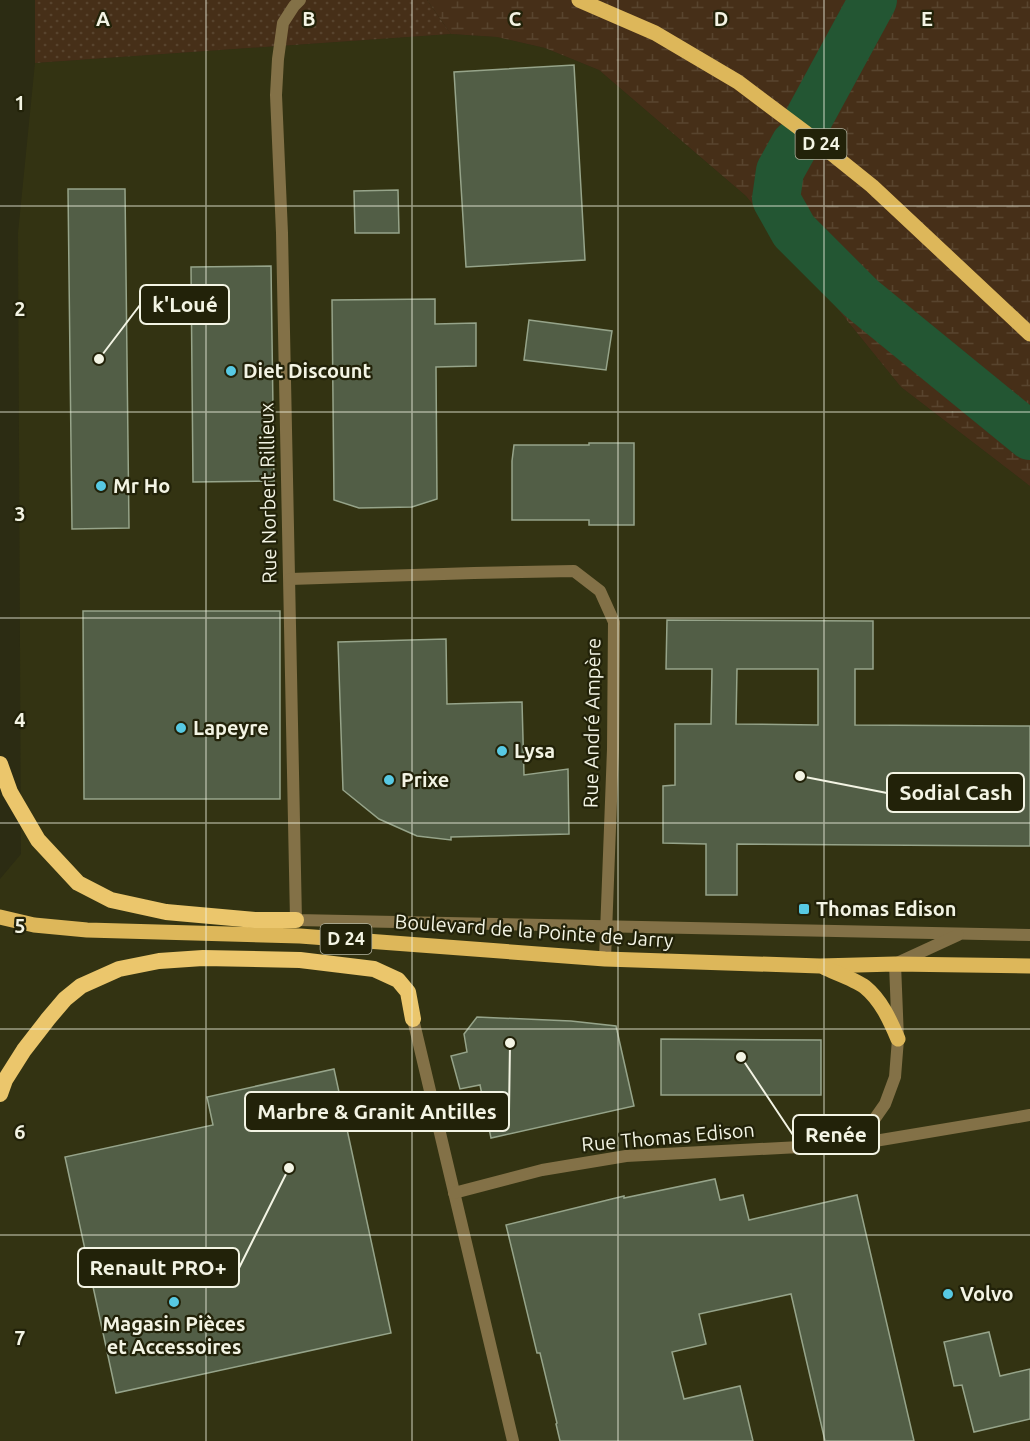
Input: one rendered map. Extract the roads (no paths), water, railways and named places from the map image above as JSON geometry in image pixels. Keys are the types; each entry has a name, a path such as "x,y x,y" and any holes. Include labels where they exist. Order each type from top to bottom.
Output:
{"highway":[{"path":"0,764 10,792 38,840 78,883 111,900 166,912 255,920 296,920"},
{"path":"0,1094 4,1080 24,1050 65,999 81,986 119,969 159,961 203,958 300,960 374,969 398,980 408,992 413,1019"}],"main road":[{"name":"D 24","path":"579,0 655,33 738,82 872,186 1030,334"},
{"name":"Boulevard de la Pointe de Jarry","path":"8,919 34,925 87,930 300,936 605,959 820,966 895,964 1030,966"},
{"path":"820,966 864,986 889,1018 898,1039"}],"street":[{"name":"Rue Norbert Rillieux","path":"296,920 282,233 276,95 278,59 284,23 300,0"},
{"name":"Rue André Ampère","path":"290,579 574,572 600,591 614,622 613,748 605,959"},
{"name":"Boulevard de la Pointe de Jarry","path":"296,920 1030,935"},
{"path":"857,1144 885,1104 895,1077 898,1039 895,964 961,934"},
{"path":"413,1019 513,1441"},
{"name":"Rue Thomas Edison","path":"454,1193 542,1170 626,1156 857,1144 1030,1115"}],"waterway":[{"path":"810,116 873,0"},
{"path":"795,144 780,171 776,199 794,231 861,298 1030,436"}],"place":[{"name":"k'Loué","path":"99,359"},
{"name":"Diet Discount","path":"231,371"},
{"name":"Mr Ho","path":"101,486"},
{"name":"Lapeyre","path":"181,728"},
{"name":"Lysa","path":"502,751"},
{"name":"Sodial Cash","path":"800,776"},
{"name":"Prixe","path":"389,780"},
{"name":"Thomas Edison","path":"804,909"},
{"name":"Marbre & Granit Antilles","path":"510,1043"},
{"name":"Renée","path":"741,1057"},
{"name":"Renault PRO+","path":"289,1168"},
{"name":"Volvo","path":"948,1294"},
{"name":"Magasin Pièces et Accessoires","path":"174,1302"}]}
